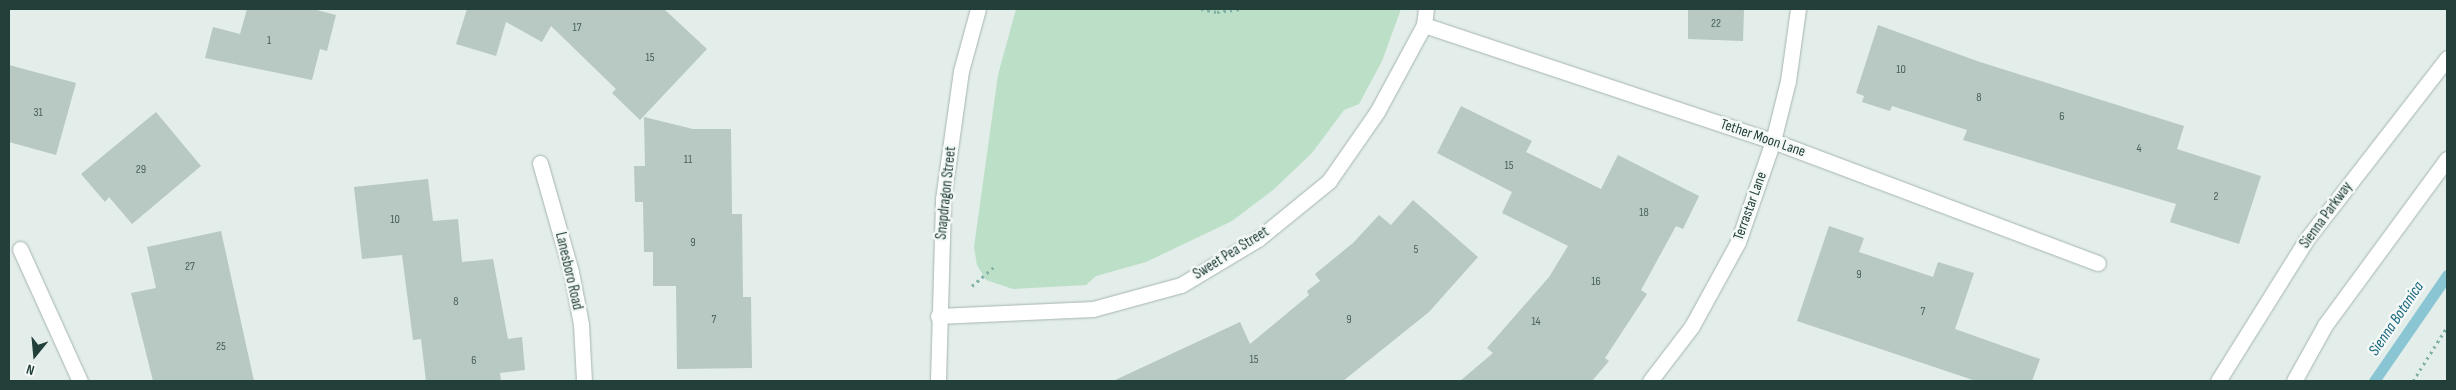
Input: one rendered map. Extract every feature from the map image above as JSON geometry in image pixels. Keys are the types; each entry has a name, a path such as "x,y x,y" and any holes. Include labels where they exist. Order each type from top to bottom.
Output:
{"street":[{"name":"Snapdragon Street","path":"938,381 942,199 961,71 978,9"},
{"path":"1424,25 1426,9"},
{"name":"Terrastar Lane","path":"1650,381 1692,326 1738,242 1773,141 1788,81 1798,9"},
{"name":"Sweet Pea Street","path":"938,316 1093,308 1181,284 1258,239 1329,181 1377,112 1424,25"},
{"name":"Tether Moon Lane","path":"1424,25 1773,141 2098,263"},
{"name":"Sienna Parkway","path":"2218,381 2306,240 2447,58"},
{"path":"2294,381 2324,325 2447,160"},
{"name":"Lanesboro Road","path":"540,163 571,272 581,324 584,381"},
{"path":"20,249 80,381"}],"path":[{"path":"1201,9 1217,12 1242,9"},
{"path":"2413,381 2447,327"}],"green space":[{"path":"1016,9 1401,9 1382,61 1359,104 1344,110 1312,153 1273,190 1232,221 1146,262 1096,276 1086,285 1013,289 986,280 977,265 974,247 998,75"}],"building":[{"path":"247,9 313,9 336,15 327,51 320,49 312,80 205,58 213,27 240,34"},
{"path":"467,9 664,9 707,49 640,120 612,93 616,89 551,26 542,42 506,22 496,56 456,44"},
{"path":"1688,9 1744,9 1743,41 1688,39"},
{"path":"1878,25 1977,61 2184,126 2177,149 2261,176 2239,244 2170,222 2176,204 1963,140 1967,130 1892,106 1890,111 1862,102 1864,96 1856,93"},
{"path":"9,65 76,83 56,155 9,142"},
{"path":"1461,106 1532,141 1526,152 1601,189 1618,155 1699,196 1683,229 1676,226 1641,290 1647,294 1605,358 1609,361 1592,381 1460,381 1493,353 1487,348 1549,277 1568,246 1502,213 1512,192 1437,153"},
{"path":"156,112 201,166 132,224 109,197 105,202 81,174"},
{"path":"644,117 693,129 731,129 732,214 742,214 743,297 751,297 752,368 677,369 676,286 653,286 653,252 644,252 643,202 635,202 634,166 645,166"},
{"path":"428,179 433,221 458,219 462,262 493,259 508,339 522,337 525,370 500,373 501,381 426,381 421,339 413,340 402,255 362,259 354,187"},
{"path":"1413,200 1478,257 1429,312 1343,381 1113,381 1240,322 1250,344 1309,295 1307,291 1320,281 1315,274 1353,243 1379,215 1391,225"},
{"path":"1829,226 1864,238 1859,252 1933,277 1938,262 1974,273 1955,329 2040,359 2032,381 1976,381 1797,321"},
{"path":"221,231 254,381 153,381 131,293 156,288 147,247"}],"waterway":[{"name":"Sienna Botanica","path":"2374,381 2447,275"}]}
